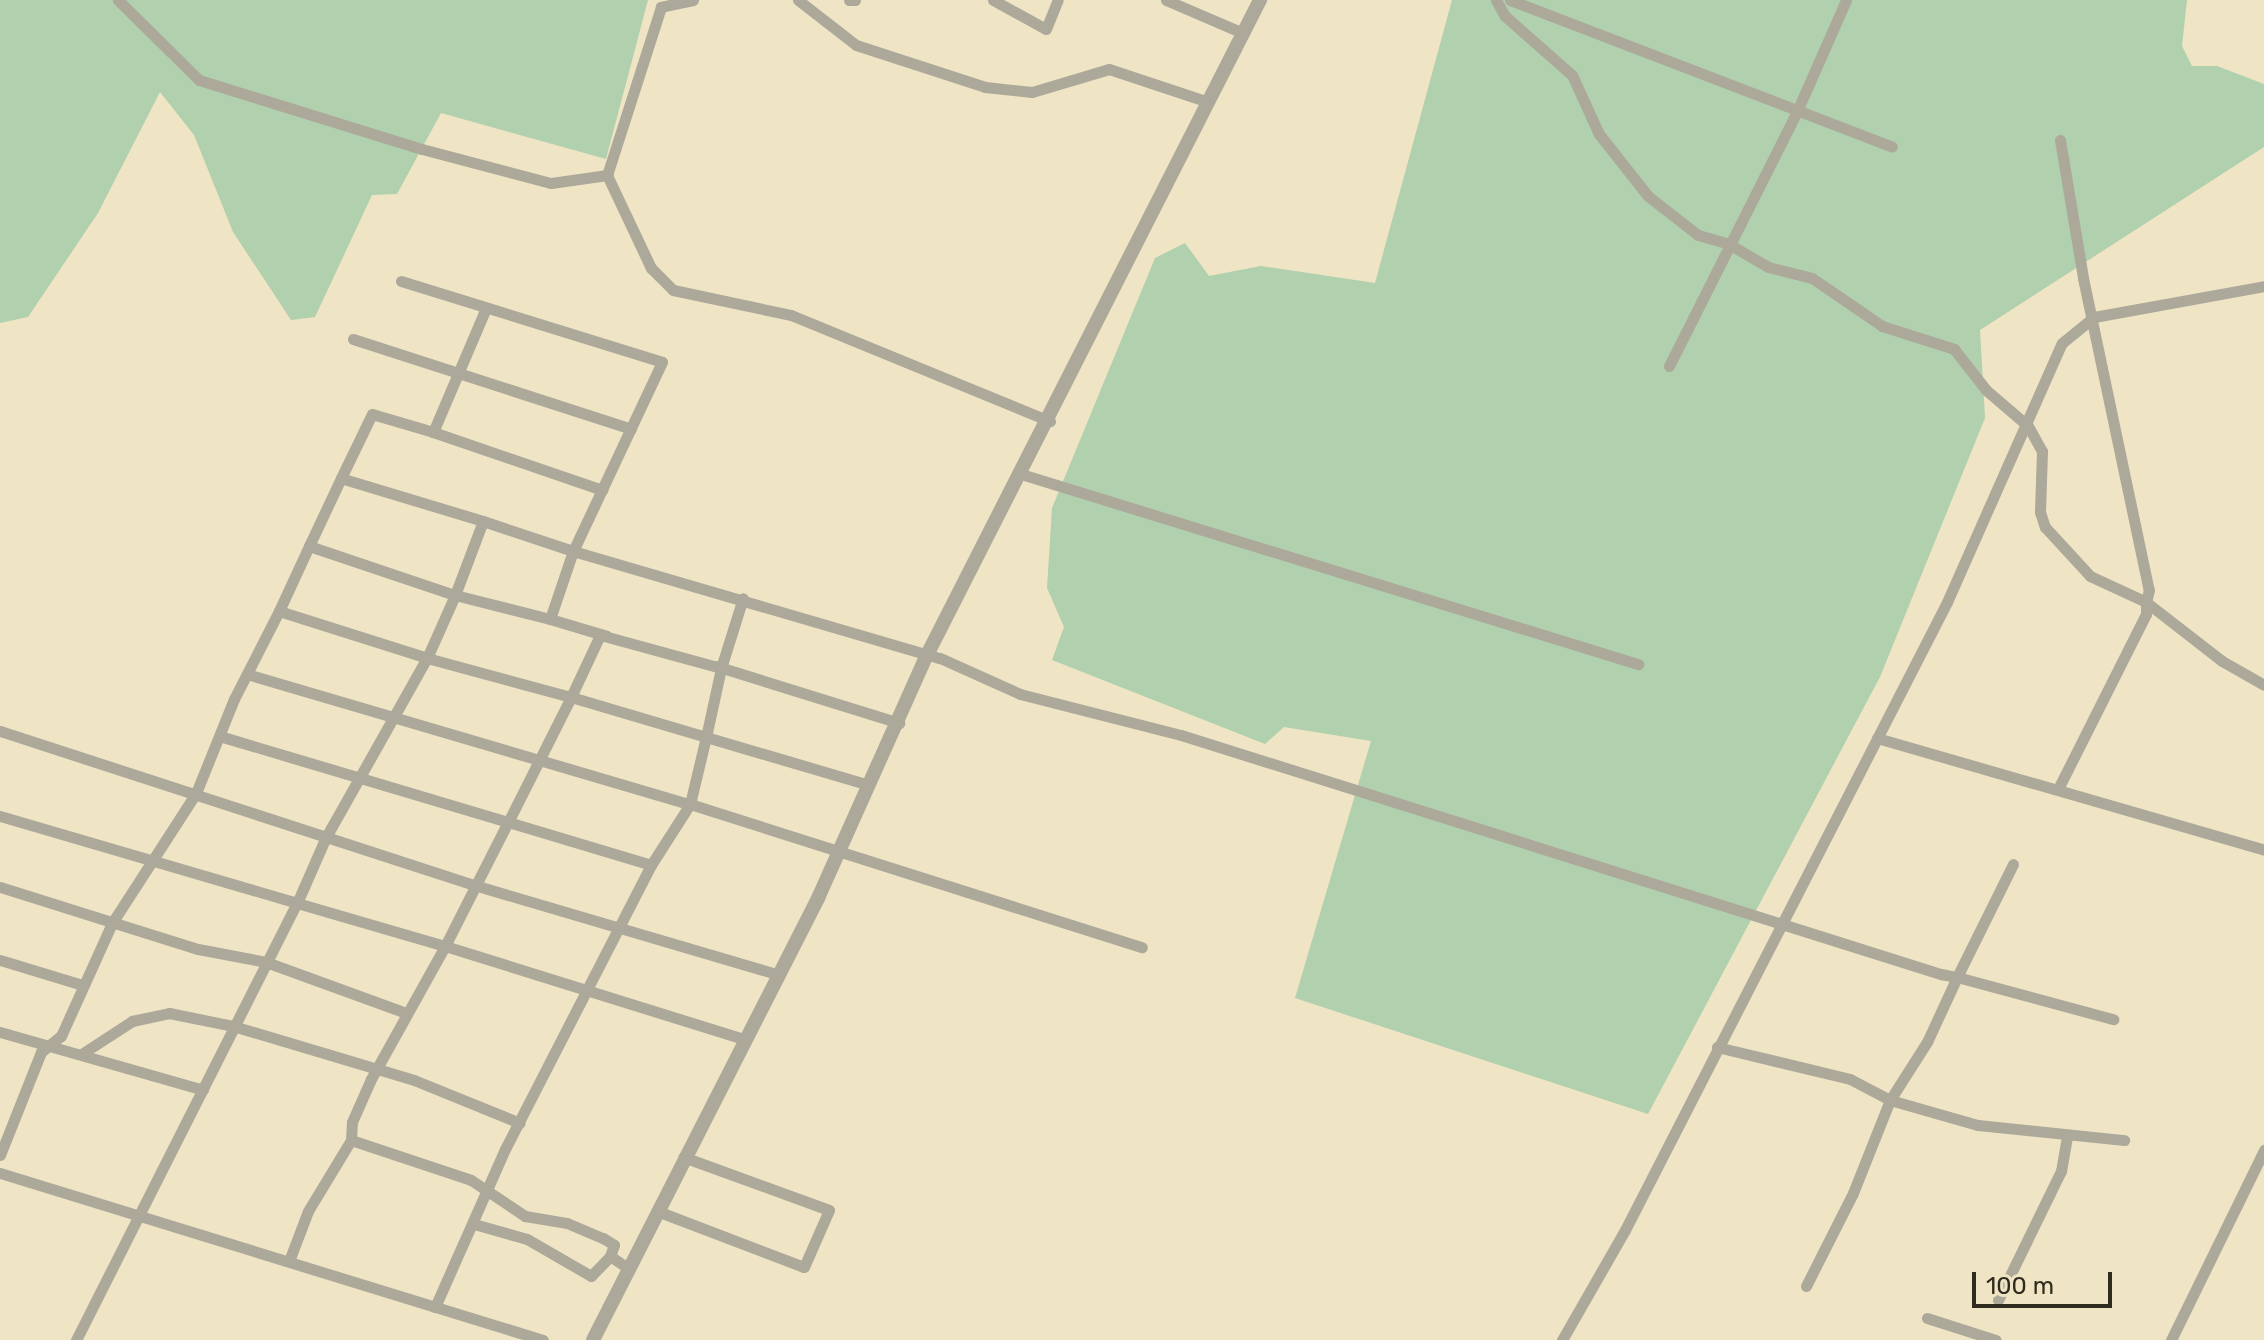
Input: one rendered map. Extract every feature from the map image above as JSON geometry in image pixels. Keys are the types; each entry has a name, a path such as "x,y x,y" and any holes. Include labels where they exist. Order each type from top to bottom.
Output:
{"street":[{"path":"118,0 199,80 422,149 551,183 607,175"},
{"path":"693,0 661,7 607,175 651,268 673,290 791,315 1050,421"},
{"path":"798,0 856,45 985,87 1032,92 1109,69 1208,102"},
{"path":"993,0 1046,29 1058,0"},
{"path":"1166,0 1243,33"},
{"path":"593,1340 836,853 899,723 927,655 1050,421 1260,0"},
{"path":"1496,0 1505,16 1572,75 1599,134 1648,196 1698,235 1729,244 1768,267 1812,278 1882,326 1954,349 1986,390 2028,426 2042,451 2040,512 2045,527 2090,576 2146,602 2222,661 2264,685"},
{"path":"1510,0 1892,147"},
{"path":"1669,366 1798,109 1846,0"},
{"path":"2059,787 2133,641 2149,590 2060,140"},
{"path":"401,281 662,362 573,551 550,619"},
{"path":"1562,1340 1625,1230 1877,738 2028,426 2062,343 2094,317 2264,286"},
{"path":"433,432 486,308"},
{"path":"353,339 631,429"},
{"path":"0,1155 41,1052 61,1036 112,923 196,793 247,674 372,414 602,490"},
{"path":"1021,474 1638,664"},
{"path":"341,478 573,551 743,598 927,655 1020,694 1181,735 1779,925 1825,934 1957,977 2113,1019"},
{"path":"76,1340 143,1214 233,1026 297,903 326,837 427,658 483,521"},
{"path":"309,546 455,595 721,668 899,723"},
{"path":"435,1307 520,1123 588,993 619,925 651,865 690,804 721,668 743,598"},
{"path":"279,611 427,658 869,785"},
{"path":"289,1261 308,1211 351,1140 352,1122 376,1069 445,946 600,635 721,668"},
{"path":"247,674 690,804 836,853 1142,947"},
{"path":"0,731 474,885 619,925 777,974"},
{"path":"222,737 651,865"},
{"path":"1877,738 2059,787 2264,850"},
{"path":"0,816 445,946 743,1039"},
{"path":"1806,1286 1853,1193 1890,1100 1931,1036 2013,864"},
{"path":"0,887 112,923 266,962 406,1013"},
{"path":"0,960 83,985"},
{"path":"83,1053 132,1021 169,1013 233,1026 376,1069 520,1123"},
{"path":"0,1032 51,1043 203,1090"},
{"path":"1717,1047 1850,1079 1890,1100 1978,1125 2124,1140"},
{"path":"1998,1300 2061,1171 2067,1136"},
{"path":"351,1140 444,1168 488,1191 525,1216 567,1223 614,1245 610,1256 591,1276 527,1239 474,1224"},
{"path":"2171,1340 2264,1150"},
{"path":"657,1211 804,1267 829,1210 683,1157"},
{"path":"0,1173 143,1214 543,1340"},
{"path":"610,1256 628,1268"},
{"path":"1927,1318 1996,1340"}],"green space":[{"path":"0,0 648,0 606,159 441,113 397,194 372,195 315,317 291,320 233,232 194,135 160,92 98,213 28,317 0,323"},
{"path":"1452,0 2187,0 2182,46 2192,66 2217,66 2264,84 2264,147 1980,330 1985,418 1880,677 1648,1114 1295,998 1371,741 1284,727 1265,744 1052,660 1064,627 1047,588 1052,508 1155,258 1185,243 1209,276 1261,266 1375,283"}]}
